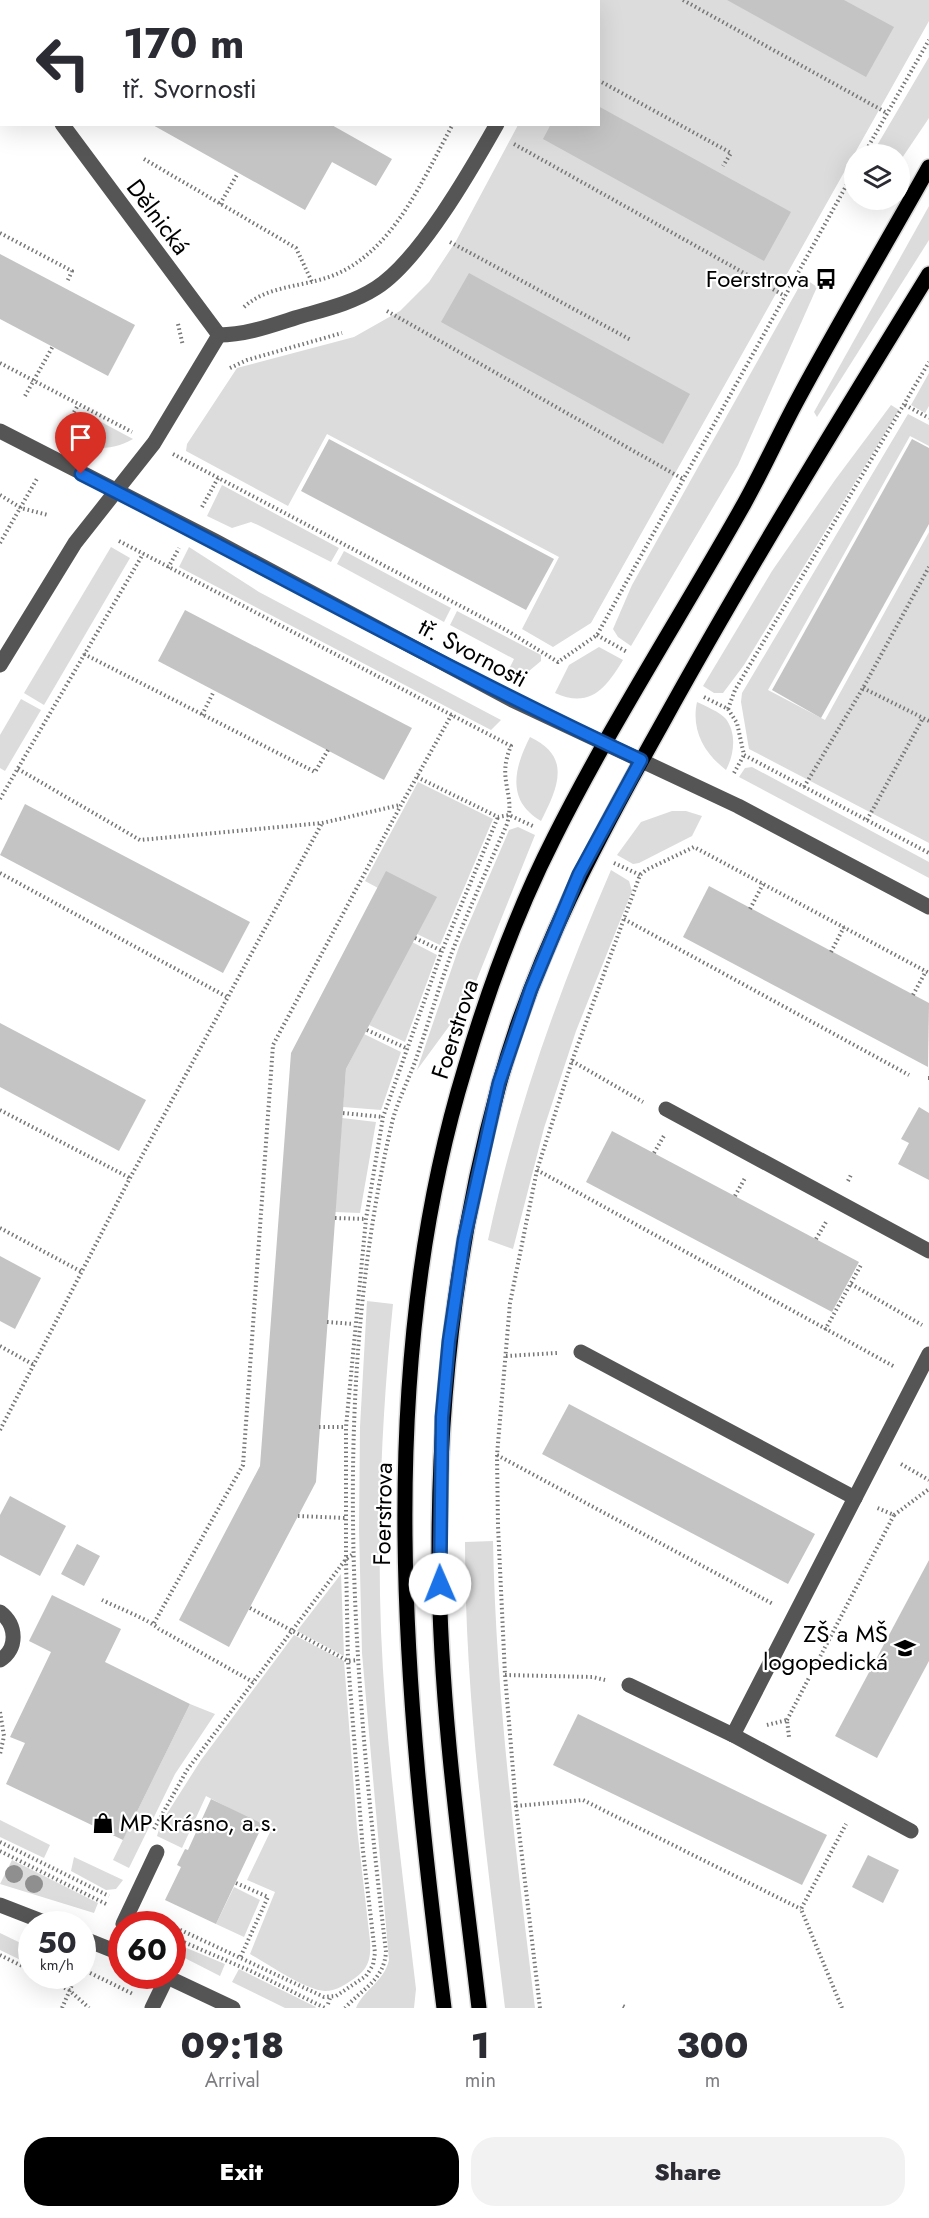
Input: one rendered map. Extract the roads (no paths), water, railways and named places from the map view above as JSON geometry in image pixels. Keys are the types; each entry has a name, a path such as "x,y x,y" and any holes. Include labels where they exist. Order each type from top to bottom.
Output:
{"main road":[{"name":"Foerstrova","path":"444,2008 416,1765 404,1559 409,1393 421,1278 447,1137 465,1068 486,1002 542,864 606,744 746,501 799,398 929,167"},
{"path":"480,2008 452,1765 440,1606 442,1417 449,1341 464,1240 499,1083 531,989 579,874 641,760 783,513 929,274"}],"street":[{"name":"Dělnická","path":"63,126 219,335"},
{"path":"0,665 75,543 154,443 219,335 249,332 341,304 359,298 387,280 411,256 476,162 495,128"},
{"name":"tř. Svornosti","path":"0,431 351,613 512,700 738,806 929,908"},
{"path":"666,1109 929,1251"},
{"path":"582,1352 855,1498"},
{"path":"733,1735 929,1354"},
{"path":"0,1612 9,1622 14,1642 9,1654 0,1660"},
{"path":"629,1685 733,1735 911,1831"},
{"path":"130,1911 157,1852"},
{"path":"0,1905 18,1912"},
{"path":"186,1986 233,2008"},
{"path":"153,2006 160,1989"}],"place":[{"name":"Foerstrova","path":"826,279"},
{"name":"ZŠ a MŠ logopedická","path":"905,1648"},
{"name":"MP Krásno, a.s.","path":"103,1823"}]}
